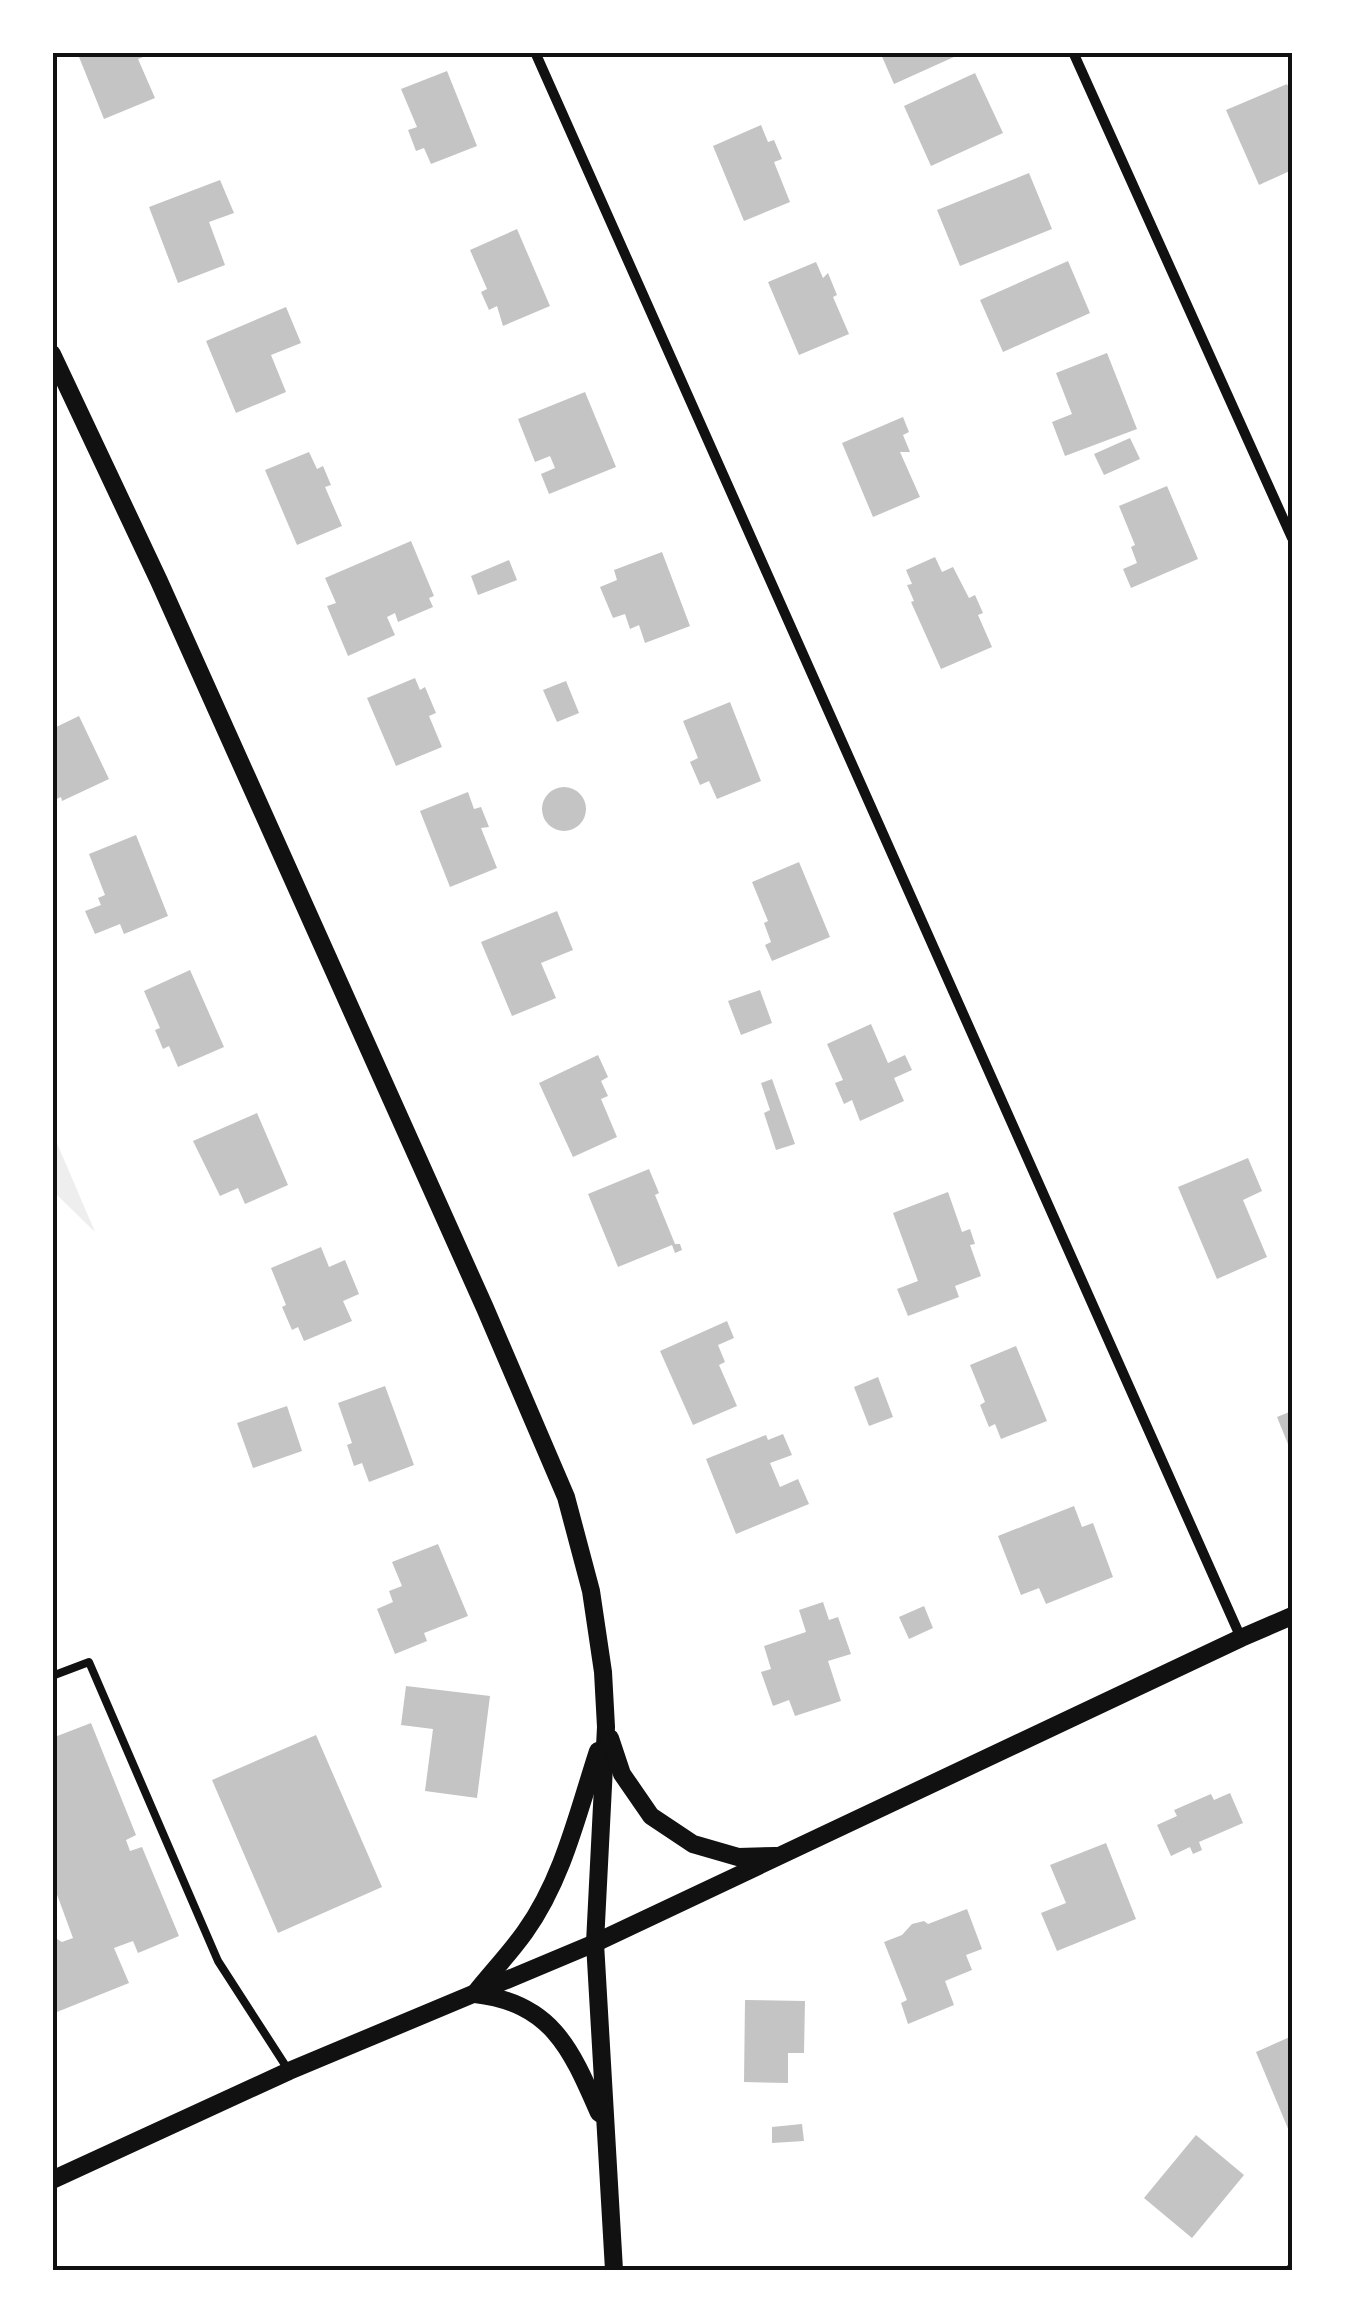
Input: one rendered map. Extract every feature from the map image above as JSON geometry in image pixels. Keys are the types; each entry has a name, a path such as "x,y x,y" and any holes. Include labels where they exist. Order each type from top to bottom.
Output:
{"street":[{"path":"535,52 1241,1638"},
{"path":"1073,52 1292,538"},
{"path":"52,354 159,581 566,1497 591,1592 603,1672 606,1726 595,1944 614,2270"},
{"path":"52,2180 289,2072 595,1944 1292,1616"},
{"path":"606,1726 622,1774 651,1816 693,1844 738,1856 781,1855"},
{"path":"475,1994 526,1930 544,1898 564,1856 606,1726"},
{"path":"475,1994 495,1996 525,2007 544,2020 580,2070 605,2128"}],"lane":[{"path":"52,1676 89,1662 218,1961 289,2072"}],"shaded area":[{"path":"53,1134 95,1232 53,1191"}],"building":[{"path":"77,52 141,52 143,57 138,59 155,98 104,119"},
{"path":"880,52 965,52 894,84"},
{"path":"447,71 477,146 431,164 424,148 416,151 408,130 417,127 401,89"},
{"path":"975,73 1003,133 931,166 904,106"},
{"path":"1287,84 1292,95 1292,170 1259,185 1226,110"},
{"path":"761,125 768,142 774,140 782,159 774,162 790,202 744,221 713,146"},
{"path":"1029,173 1052,229 960,266 937,210"},
{"path":"220,180 234,213 209,222 225,265 178,283 149,207"},
{"path":"517,229 550,306 503,326 497,306 489,310 481,292 487,289 470,250"},
{"path":"1068,261 1090,313 1003,352 980,300"},
{"path":"816,262 823,278 828,273 837,295 833,297 849,334 799,355 768,282"},
{"path":"286,307 301,343 271,355 286,392 236,413 206,341"},
{"path":"1107,353 1137,429 1065,456 1052,422 1072,414 1056,373"},
{"path":"585,392 616,467 549,494 541,474 555,468 550,456 535,462 518,419"},
{"path":"903,417 909,432 903,435 910,452 900,452 920,497 873,517 842,443"},
{"path":"1130,438 1140,459 1104,475 1094,454"},
{"path":"309,452 317,469 323,466 331,485 325,487 342,526 297,545 265,470"},
{"path":"1167,486 1198,559 1131,588 1123,569 1137,563 1131,547 1135,545 1119,506"},
{"path":"411,541 434,596 429,598 433,607 398,622 395,613 387,617 395,635 348,656 327,606 336,603 325,578"},
{"path":"662,552 690,626 645,643 639,625 630,629 625,614 613,618 600,587 617,580 614,570"},
{"path":"935,557 942,572 953,567 969,598 975,595 983,613 978,615 992,647 941,669 911,602 914,601 907,585 912,584 906,570"},
{"path":"509,560 517,580 478,595 471,576"},
{"path":"415,678 420,690 425,687 436,713 429,716 442,747 396,766 367,698"},
{"path":"566,681 579,713 557,722 543,690"},
{"path":"730,702 761,781 717,799 709,781 700,785 690,762 698,758 683,721"},
{"path":"79,716 109,779 62,801 61,797 52,801 52,729"},
{"path":"564,787 580,793 586,809 580,825 564,831 548,825 542,809 548,793"},
{"path":"468,792 474,809 481,807 489,827 481,828 497,868 450,887 420,811"},
{"path":"136,835 168,916 124,934 120,924 95,934 85,911 101,905 98,898 105,895 89,854"},
{"path":"799,862 830,937 772,961 765,945 771,942 764,923 768,921 752,882"},
{"path":"557,911 573,950 541,963 556,998 512,1016 481,942"},
{"path":"190,970 224,1047 178,1067 169,1046 163,1049 155,1030 160,1028 144,991"},
{"path":"760,990 772,1023 741,1035 728,1001"},
{"path":"871,1024 888,1063 905,1055 912,1070 894,1078 904,1101 860,1121 852,1100 844,1104 835,1083 843,1080 827,1044"},
{"path":"598,1055 608,1077 601,1081 608,1096 601,1099 617,1137 573,1157 539,1083"},
{"path":"772,1079 795,1144 776,1150 764,1113 770,1110 761,1083"},
{"path":"257,1113 288,1185 245,1204 238,1188 220,1196 193,1141"},
{"path":"1248,1158 1262,1191 1243,1200 1267,1257 1217,1279 1178,1187"},
{"path":"649,1169 659,1193 655,1195 675,1244 680,1244 682,1250 675,1253 672,1245 618,1267 588,1194"},
{"path":"948,1192 962,1232 970,1229 975,1244 970,1245 981,1276 955,1286 959,1297 908,1316 897,1289 918,1281 893,1213"},
{"path":"321,1247 329,1267 345,1260 359,1294 343,1301 352,1321 304,1341 298,1327 292,1330 271,1268"},
{"path":"727,1321 734,1338 718,1345 725,1362 719,1365 737,1406 693,1425 660,1351"},
{"path":"1016,1346 1047,1421 1001,1439 995,1424 989,1427 980,1405 985,1402 970,1365"},
{"path":"878,1377 893,1417 869,1426 854,1387"},
{"path":"385,1386 414,1465 369,1482 362,1463 354,1466 347,1445 352,1443 338,1403"},
{"path":"287,1406 302,1451 253,1468 237,1423"},
{"path":"1292,1411 1292,1454 1277,1417"},
{"path":"783,1434 792,1455 770,1463 780,1487 798,1479 809,1504 736,1534 706,1459 766,1435 768,1440"},
{"path":"1074,1506 1082,1527 1093,1523 1113,1577 1046,1604 1039,1588 1021,1595 998,1536"},
{"path":"438,1544 468,1616 424,1633 427,1641 395,1654 377,1609 393,1602 389,1591 402,1586 392,1562"},
{"path":"823,1602 829,1620 838,1617 851,1654 828,1661 841,1701 795,1716 789,1700 773,1706 761,1672 771,1669 764,1646 806,1632 799,1610"},
{"path":"924,1606 933,1628 909,1639 899,1617"},
{"path":"406,1686 490,1696 477,1798 425,1791 433,1729 401,1725"},
{"path":"91,1723 136,1835 126,1840 130,1851 142,1847 179,1936 138,1953 133,1941 114,1948 129,1983 52,2014 52,1936 62,1942 73,1938 52,1881 52,1738"},
{"path":"316,1735 382,1887 278,1933 212,1780"},
{"path":"1230,1793 1243,1823 1199,1842 1202,1850 1193,1854 1190,1847 1171,1856 1157,1825 1177,1816 1174,1810 1211,1794 1214,1800"},
{"path":"1106,1843 1136,1919 1057,1951 1041,1913 1066,1903 1050,1865"},
{"path":"967,1909 982,1949 966,1955 972,1970 945,1981 954,2005 908,2024 901,2003 907,2000 884,1942 902,1935 912,1924 928,1924"},
{"path":"745,2000 805,2001 804,2053 788,2053 788,2083 744,2082"},
{"path":"1292,2036 1292,2130 1289,2131 1256,2052"},
{"path":"802,2124 804,2141 772,2143 772,2127"},
{"path":"1196,2135 1244,2175 1192,2238 1144,2198"}]}
